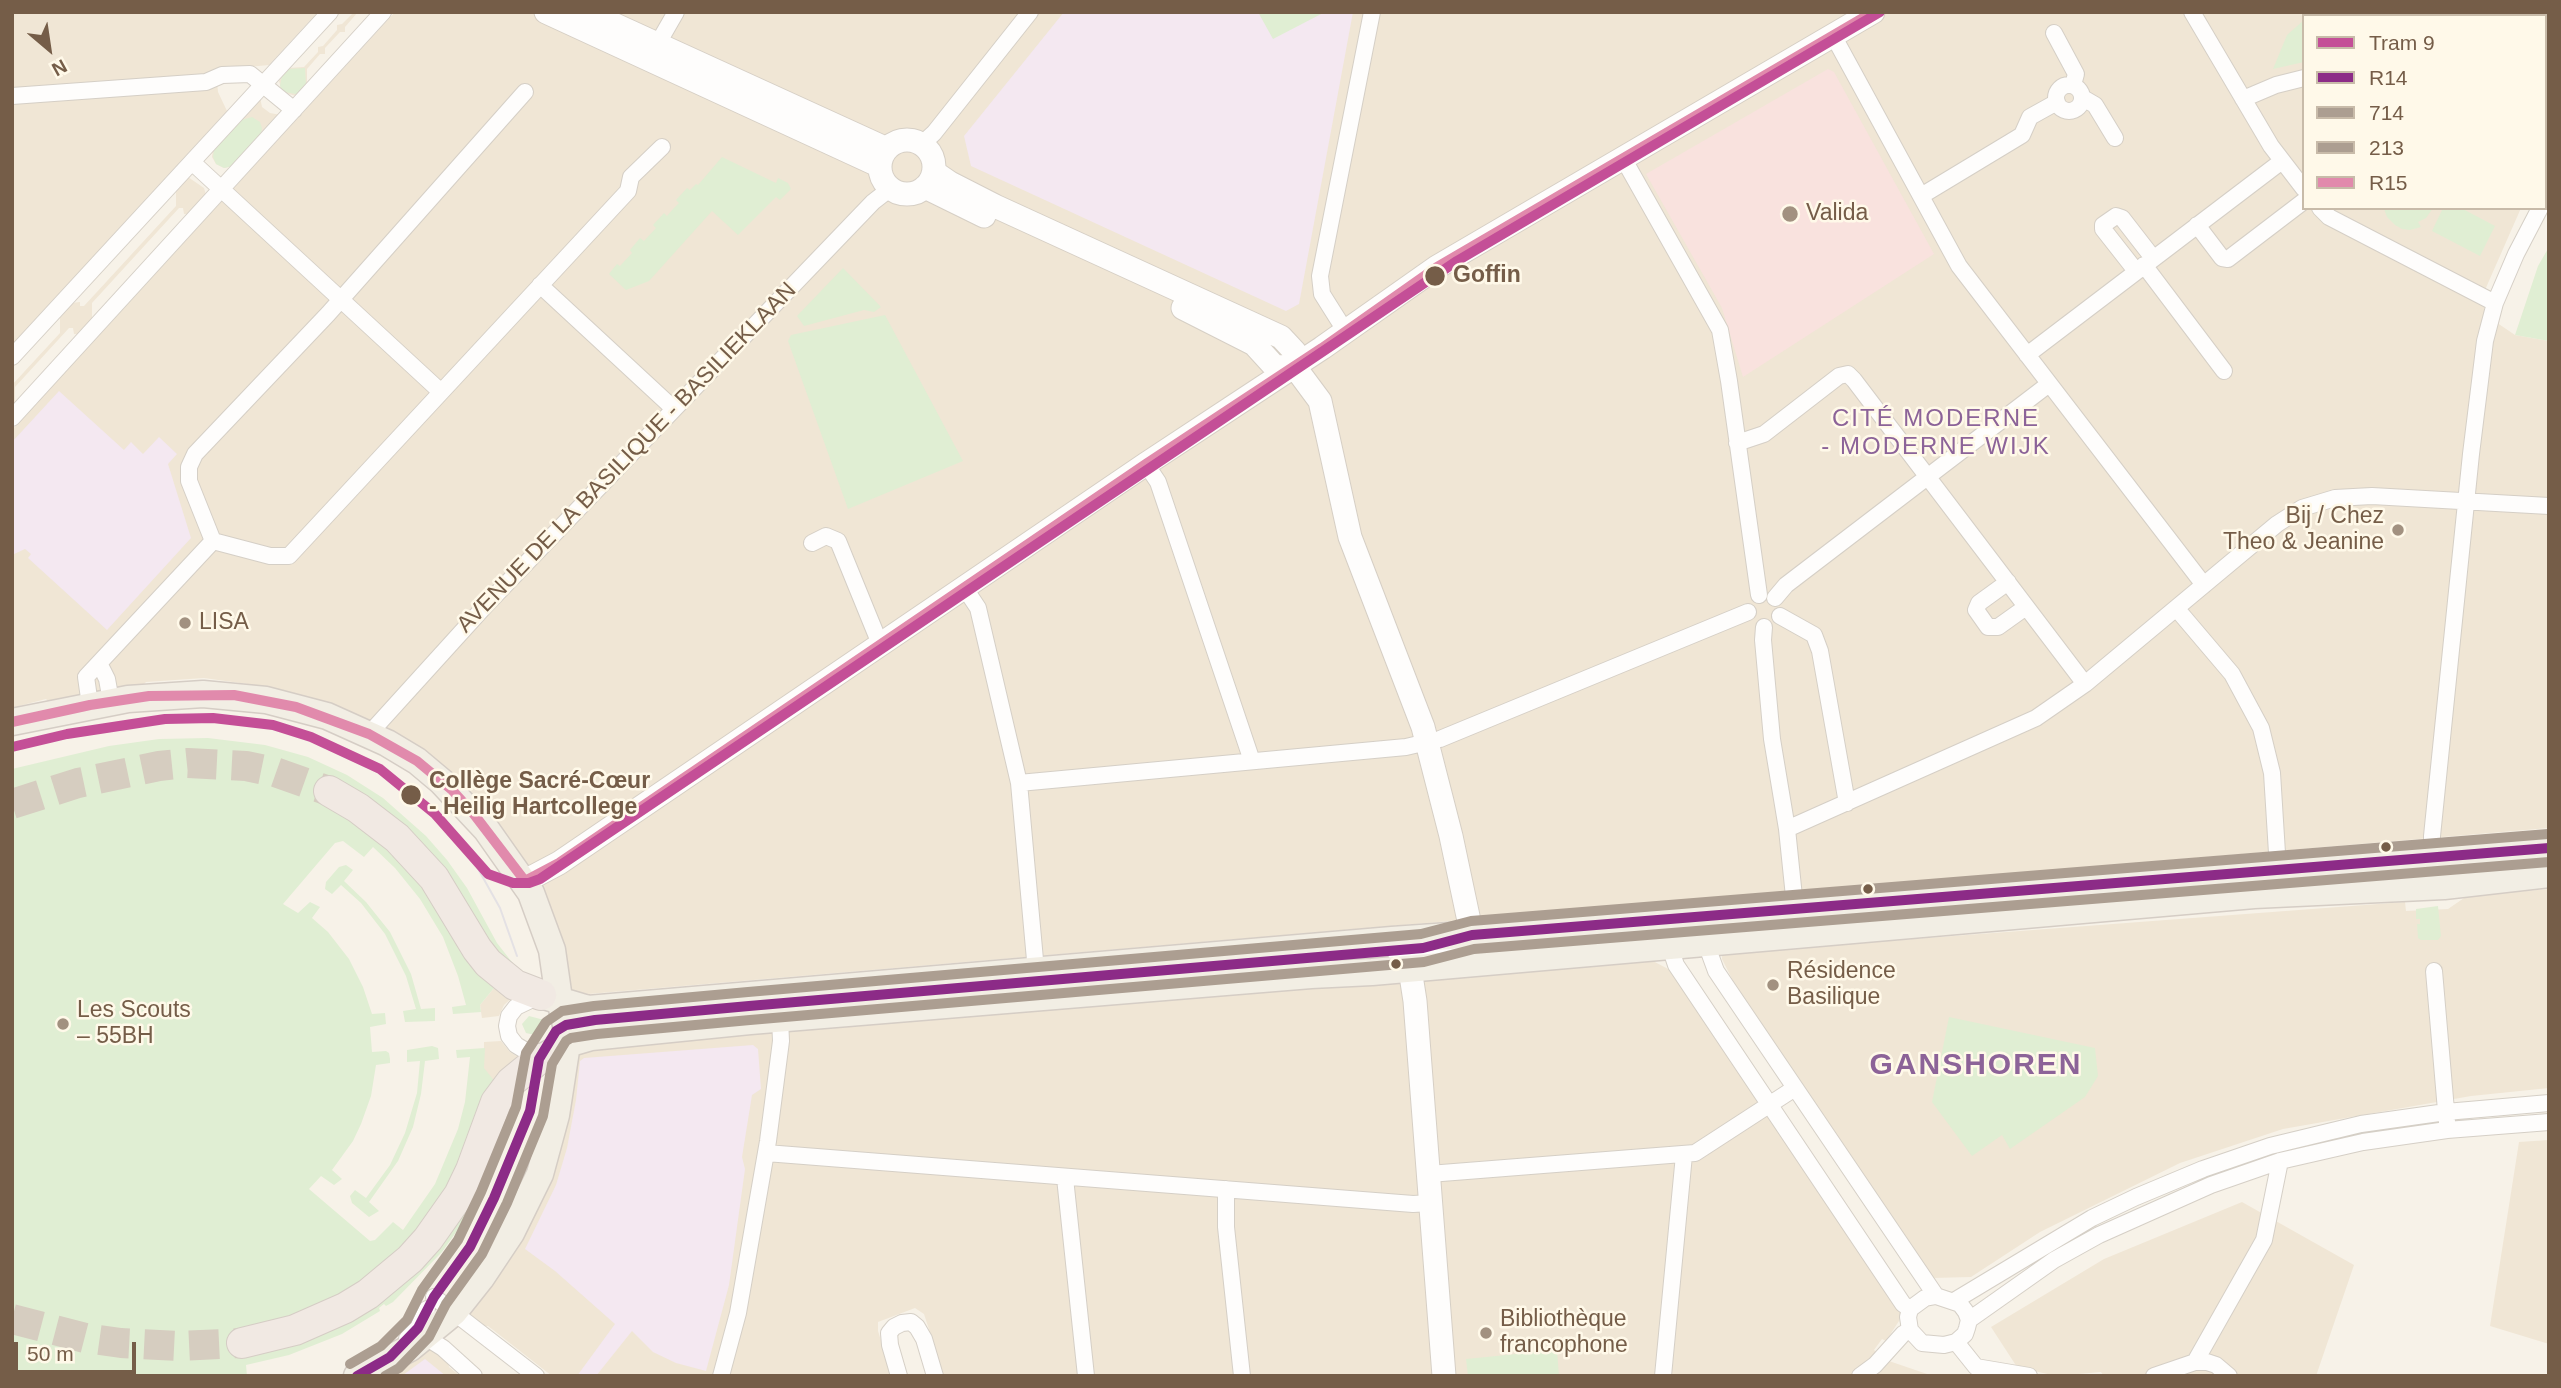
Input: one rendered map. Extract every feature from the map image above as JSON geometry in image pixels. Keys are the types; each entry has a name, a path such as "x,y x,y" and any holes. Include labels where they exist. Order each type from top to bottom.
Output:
{"highway":[{"path":"329,791 376,821 416,858 442,890 488,963 515,985 550,999"},
{"path":"242,1343 295,1330 345,1308 368,1294 410,1259 428,1239 458,1195 471,1170 496,1102 512,1082 539,1059"}],"main road":[{"path":"12,722 100,703 149,696 234,695 296,707 369,734 417,761 452,790 486,829 525,881 552,950 550,999 566,1025 567,1044 556,1115 540,1174 511,1233 481,1278 438,1306 421,1333 390,1357 357,1376"},
{"path":"1797,923 2278,870 2549,848"},
{"path":"539,1059 567,1044 619,1033 1410,969 1667,934 1797,923 2433,886 2549,874"},
{"path":"550,999 588,1009 1392,940 1472,935 1667,934"}],"street":[{"path":"12,356 330,12"},
{"path":"12,418 383,12"},
{"path":"546,12 653,52 883,158"},
{"path":"587,12 653,52"},
{"path":"653,52 676,12"},
{"path":"922,144 934,133 1030,12"},
{"path":"1339,321 1322,294 1321,276 1371,12"},
{"path":"525,881 559,863 1146,464 1283,367 1432,270 1873,12"},
{"path":"2192,12 2282,161 2302,186"},
{"path":"1921,196 2022,135 2030,117 2057,102 2065,111 2077,109 2076,74 2054,33"},
{"path":"1833,37 1959,266 2204,585"},
{"path":"12,96 206,82 222,75 250,74 294,110"},
{"path":"2243,99 2276,85 2302,78"},
{"path":"213,541 189,481 189,467 195,454 340,299 525,92"},
{"path":"2078,92 2095,105 2115,138"},
{"path":"929,180 931,153 922,144 907,140 892,144 883,158 881,175 891,188 908,194 929,180 950,183 1281,337 1283,367 1320,401 1350,537 1427,742 1472,935 1410,969"},
{"path":"213,541 270,556 289,556 628,191 631,177 662,147"},
{"path":"1623,158 1720,330 1737,443 1767,596 1781,608 1775,623 1764,627 1754,623 1748,612 1749,603 1767,596 1786,585 2049,383"},
{"path":"2027,355 2282,161"},
{"path":"192,162 441,391"},
{"name":"AVENUE DE LA BASILIQUE - BASILIEKLAAN","path":"369,734 486,606 674,409 873,202 891,188"},
{"path":"2197,225 2221,258 2228,259 2302,203"},
{"path":"2322,210 2329,217 2495,303"},
{"path":"2433,886 2432,836 2485,341 2495,303 2537,210"},
{"path":"1283,367 1339,321 1471,234 1504,227"},
{"path":"2144,265 2224,370"},
{"path":"540,285 674,409"},
{"path":"1737,443 1764,434 1839,376 1847,374 2085,684"},
{"path":"1146,464 1158,482 1252,761"},
{"path":"1787,829 2036,718 2085,684 2277,524 2302,508 2335,498 2372,496 2549,506"},
{"path":"812,542 826,536 838,541 880,645"},
{"path":"100,703 107,679 99,663 213,541"},
{"path":"2008,582 1979,603 1976,610 1988,628 1998,627 2026,607"},
{"path":"964,587 978,608 1020,783 1036,971"},
{"path":"2176,608 2232,674 2260,728 2272,773 2278,870"},
{"path":"1020,783 1406,747 1440,739 1748,612"},
{"path":"1780,616 1814,635 1820,651 1847,803"},
{"path":"1764,627 1772,739 1787,829 1797,923"},
{"path":"1703,931 1716,971 1936,1296"},
{"path":"1667,934 1676,965 1903,1304 1910,1309"},
{"path":"1392,940 1410,969 1415,1001 1444,1376"},
{"path":"2434,971 2447,1130"},
{"path":"539,1059 516,1045 507,1026 509,1016 516,1007 550,999"},
{"path":"721,1376 738,1313 766,1153 780,1048 780,1019"},
{"path":"1429,1174 1695,1153 1795,1088"},
{"path":"1954,1301 2092,1218 2136,1196 2270,1146 2361,1124 2446,1112 2549,1103"},
{"path":"1969,1320 1961,1304 1936,1296 1925,1297 1910,1309 1908,1317 1910,1329 1922,1343 1944,1345 1956,1342 1965,1334 1969,1320 2054,1260 2099,1235 2211,1185 2280,1161 2362,1142 2447,1130 2549,1122"},
{"path":"766,1153 1065,1178 1413,1204 1431,1203"},
{"path":"1663,1376 1684,1155"},
{"path":"2195,1362 2264,1240 2280,1161"},
{"path":"1065,1178 1086,1376"},
{"path":"1226,1189 1226,1227 1242,1376"},
{"path":"438,1306 536,1376"},
{"path":"899,1376 889,1333 902,1323 911,1322 924,1339 935,1376"},
{"path":"1860,1376 1875,1365 1910,1329"},
{"path":"421,1333 443,1348 474,1376"},
{"path":"1956,1342 1976,1367 2029,1376"},
{"path":"2154,1376 2195,1362 2216,1365 2229,1376"}],"shaded area":[{"path":"12,12 318,12 269,65 216,70 218,92 227,111 12,346"},
{"path":"354,12 358,12 345,27 345,32 340,32 325,48 325,54 320,54 307,69 307,86 296,96 282,92 279,81 287,68 304,67 318,52 318,47 323,46 337,30 337,25 342,24"},
{"path":"395,12 2549,12 2549,178 2547,14 2302,14 2302,210 2520,210 2485,290 2484,314 2515,335 2549,341 2549,828 588,994 570,990 518,858 328,703 254,685 204,678 146,682 141,687 50,703 46,699 19,706 12,712 12,430"},
{"path":"1064,12 1353,12 1299,304 1286,311 971,166 964,136"},
{"name":"Valida","path":"1828,69 1834,72 1934,254 1743,377 1722,308 1646,174"},
{"path":"260,97 262,107 270,113 281,115 233,166 224,168 216,164 212,157 213,148"},
{"path":"188,177 204,188 206,195 190,214 184,214 183,208 179,208 92,303 92,321 80,334 74,334 73,328 69,328 15,387 15,405 12,408 12,385 60,333 60,316 71,303 80,302 80,306 84,306 176,206 176,189"},
{"path":"59,391 124,450 131,442 143,454 159,437 177,454 168,464 191,538 107,630 28,558 31,554 25,549 12,555 12,442"},
{"path":"2549,889 2549,1088 2471,1096 2283,1129 2180,1163 2040,1232 1971,1277 1932,1278 1737,989 1722,959 1722,954 1741,952 2405,902 2406,911 2448,909 2467,896"},
{"path":"1651,960 1672,971 1898,1307 1901,1314 1899,1321 1886,1341 1882,1339 1874,1350 1886,1360 1933,1376 944,1376 924,1314 915,1308 878,1322 878,1331 892,1376 552,1376 488,1326 481,1327 469,1318 468,1306 491,1287 501,1273 520,1245 545,1194 564,1133 575,1060 582,1051 730,1036 733,1031 804,1025 811,1030"},
{"path":"499,982 514,996 504,1005 499,1016 482,1018 480,1005"},
{"path":"501,1041 518,1057 437,1212 418,1234 484,1068 484,1042"},
{"path":"753,1045 758,1049 761,1089 752,1095 742,1157 745,1169 729,1285 706,1371 676,1363 653,1352 632,1331 596,1376 577,1376 615,1324 555,1271 525,1249 556,1185 567,1148 580,1061 584,1058"},
{"path":"2549,1140 2549,1344 2490,1326 2519,1142"},
{"path":"2242,1202 2354,1265 2316,1376 2104,1376 2101,1372 2056,1376 2017,1367 1991,1327 2104,1259"},
{"path":"431,1347 448,1360 449,1367 460,1376 388,1376"},
{"path":"425,1359 446,1376 402,1376 403,1375"}],"green space":[{"path":"1258,12 1325,12 1273,39"},
{"path":"2302,22 2302,62 2273,69 2287,35"},
{"path":"305,68 306,85 296,94 284,92 280,86 282,75 287,69"},
{"path":"252,117 260,122 261,135 233,166 224,168 216,164 214,149 241,120"},
{"path":"722,157 776,183 778,178 788,183 791,189 780,200 776,197 738,235 712,211 649,281 626,290 609,274 632,253 630,250 640,238 644,241 656,228 653,225 664,213 667,216 679,203 676,200 687,188 690,190 698,185"},
{"path":"2384,210 2432,210 2426,218 2418,222 2421,227 2410,230 2402,229 2387,217"},
{"path":"2442,210 2465,210 2495,226 2480,256 2432,231"},
{"path":"2549,247 2549,341 2515,335 2538,266"},
{"path":"843,268 881,307 874,312 864,310 804,326 797,316"},
{"path":"885,315 963,461 848,509 788,341 791,335"},
{"path":"208,738 265,745 308,757 347,775 383,798 426,836 447,860 467,888 497,943 515,966 511,969 486,947 451,888 414,842 376,810 333,785 327,800 363,821 401,854 437,898 468,950 499,982 480,1005 481,1012 453,1014 452,1007 466,1005 458,976 443,937 420,899 395,868 373,847 364,857 343,841 335,843 283,904 298,913 310,902 320,907 312,918 328,932 349,959 363,987 372,1014 385,1013 386,1024 370,1027 372,1052 386,1051 389,1053 390,1063 376,1065 371,1096 361,1124 353,1141 332,1170 342,1179 334,1185 321,1176 309,1189 370,1241 375,1240 393,1222 403,1230 435,1184 458,1129 465,1102 470,1057 457,1058 456,1050 485,1048 484,1068 496,1083 479,1111 469,1147 449,1190 408,1245 373,1277 336,1300 291,1319 241,1331 244,1351 290,1340 329,1325 360,1308 395,1283 432,1248 460,1209 479,1176 497,1124 510,1100 514,1112 483,1188 471,1211 442,1252 393,1302 386,1306 384,1304 379,1308 380,1311 342,1334 289,1355 246,1365 247,1376 75,1376 12,1371 12,769 109,746 159,739"},
{"path":"346,865 353,870 344,881 366,902 390,932 411,974 421,1009 435,1008 435,1021 405,1022 403,1011 416,1009 406,976 385,934 361,903 341,885 332,894 325,889 326,882 339,867"},
{"path":"2438,906 2441,936 2438,940 2421,940 2418,938 2417,924 2420,924 2420,919 2416,919 2416,909"},
{"path":"529,1016 548,1021 548,1029 535,1035 526,1033 522,1024"},
{"path":"1949,1017 2095,1048 2098,1076 2085,1097 2010,1149 2002,1135 1972,1156 1932,1102"},
{"path":"432,1046 438,1048 439,1059 425,1061 413,1127 398,1161 369,1202 379,1211 369,1217 352,1203 350,1196 355,1190 366,1198 390,1165 405,1133 417,1093 420,1061 407,1062 407,1050"},
{"path":"1557,1350 1559,1376 1468,1376 1466,1359"}],"tunnel":[{"path":"12,804 78,783 159,766 188,763 246,766 275,772 329,791"},
{"path":"12,1319 85,1338 121,1343 180,1346 242,1343"}],"tram line":[{"name":"9","path":"12,747 67,734 165,719 213,718 273,725 311,737 380,769 435,814 488,874 513,883 529,883 540,879 1457,261 1880,12"},
{"path":"468,851 500,908 517,956"}],"transit line":[{"name":"R15","path":"525,881 559,863 1146,464 1322,348 1437,267 1873,12"},
{"name":"R15","path":"12,722 90,705 149,696 234,695 296,707 369,734 417,761 452,790 473,813 525,881"},
{"name":"213","path":"350,1364 381,1346 407,1320 422,1290 458,1240 516,1107 526,1053 546,1022 562,1011 748,992 1421,934 1471,921 2548,834"},
{"name":"R14","path":"357,1376 390,1357 418,1328 434,1297 470,1247 494,1198 530,1111 539,1059 556,1031 566,1025 749,1006 1423,948 1472,935 2549,848"},
{"name":"714","path":"385,1376 399,1368 429,1337 446,1304 482,1254 507,1203 543,1116 552,1064 566,1041 571,1038 1424,962 1474,949 2549,862"}],"place":[{"name":"Valida","path":"1790,214"},
{"name":"Goffin","path":"1435,276"},
{"name":"Bij / Chez Theo & Jeanine","path":"2398,530"},
{"name":"LISA","path":"185,623"},
{"name":"Collège Sacré-Cœur - Heilig Hartcollege","path":"411,795"},
{"name":"Résidence Basilique","path":"1773,985"},
{"name":"Les Scouts – 55BH","path":"63,1024"},
{"name":"Bibliothèque francophone","path":"1486,1333"}],"district":[{"name":"CITÉ MODERNE - MODERNE WIJK","path":"1936,433"},
{"name":"GANSHOREN","path":"1976,1066"}]}
